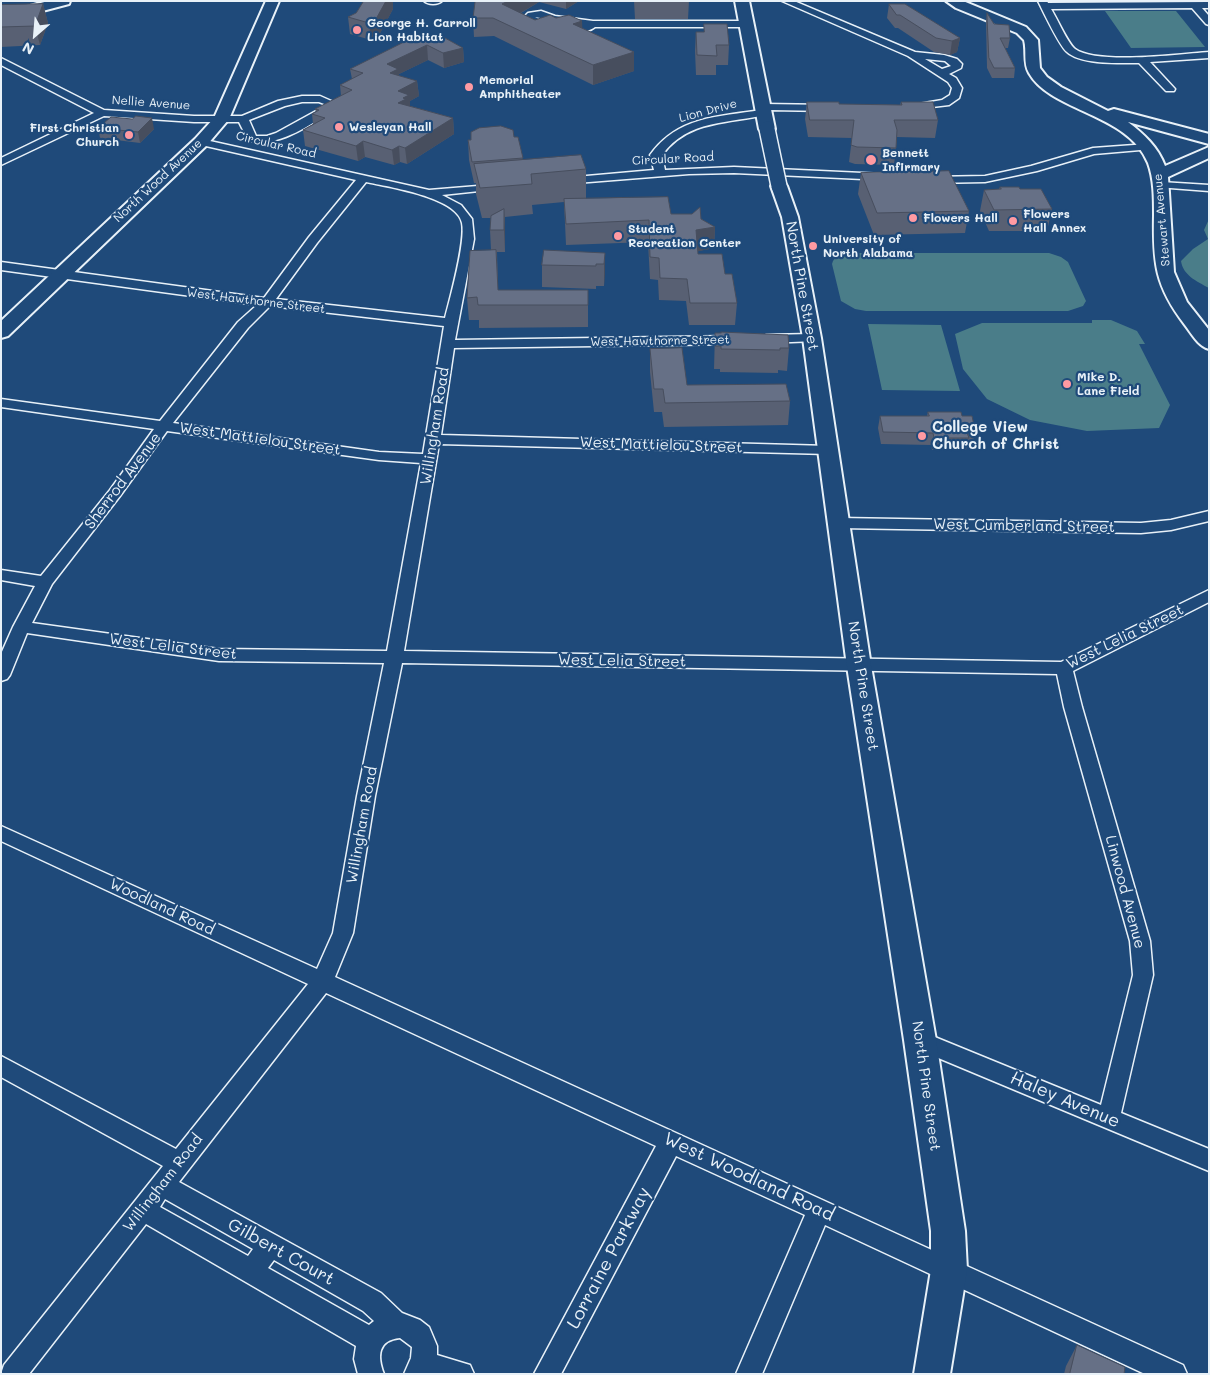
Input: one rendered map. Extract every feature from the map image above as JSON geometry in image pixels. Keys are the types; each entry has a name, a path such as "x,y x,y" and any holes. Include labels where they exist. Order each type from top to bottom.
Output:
{"main road":[{"path":"1,18 64,1"},
{"name":"North Wood Avenue","path":"1,332 201,142 221,119 274,1"},
{"name":"North Pine Street","path":"742,1 779,186 790,218 812,338 859,666 920,1040 948,1231 949,1270 932,1374"},
{"path":"952,1 975,12 1005,22 1028,35 1033,43 1031,61 1033,69 1039,78 1054,90 1126,128 1148,147 1209,144"},
{"path":"1089,107 1209,139"},
{"name":"Stewart Avenue","path":"1148,147 1161,180 1165,269 1170,287 1182,307 1209,343"},
{"path":"1161,180 1209,152"}],"street":[{"path":"428,1 438,1"},
{"path":"786,1 911,54 952,80 958,88 955,96 944,103 927,107 898,108"},
{"path":"1043,4 1193,3 1209,5"},
{"path":"1193,3 1209,22"},
{"path":"1043,4 1070,50 1076,54 1095,58 1141,59 1209,56"},
{"path":"590,26 553,19 542,14 531,14 529,17 541,24 553,27 746,24"},
{"path":"911,54 940,57 954,60 958,64 956,68 942,73"},
{"path":"1141,59 1170,89"},
{"name":"Nellie Avenue","path":"1,61 70,98 102,112 129,116 243,119"},
{"path":"320,99 327,100 333,104 332,107 283,134 261,142 252,138 243,119 292,100 320,99"},
{"path":"764,110 842,108"},
{"name":"Lion Drive","path":"660,173 656,155 665,142 676,134 710,123 764,110"},
{"path":"1,162 102,112"},
{"name":"Circular Road","path":"201,142 429,193 513,185"},
{"path":"915,179 964,181 985,179 1033,169 1093,151 1148,147"},
{"name":"Circular Road","path":"551,182 660,173 734,170 897,178"},
{"name":"Sherrod Avenue","path":"1,675 21,627 45,582 166,426 185,396 226,345 267,302 313,240 364,178"},
{"path":"1161,180 1209,188"},
{"name":"Willingham Road","path":"13,1374 323,981 343,933 368,786 394,658 430,459 451,323 468,239 468,222 456,207 429,193"},
{"name":"West Hawthorne Street","path":"1,266 267,302 451,323"},
{"name":"West Hawthorne Street","path":"448,344 812,338"},
{"name":"West Mattielou Street","path":"1,403 379,456 430,459"},
{"name":"West Mattielou Street","path":"433,439 828,450"},
{"name":"West Cumberland Street","path":"839,523 1142,528 1171,525 1209,516"},
{"path":"1,574 45,582"},
{"name":"West Lelia Street","path":"21,627 219,655 624,660 1042,669 1064,668 1209,595"},
{"name":"Linwood Avenue","path":"1064,668 1073,707 1140,941 1143,975 1109,1118"},
{"name":"Woodland Road","path":"1,833 323,981"},
{"name":"West Woodland Road","path":"323,981 1174,1374"},
{"name":"Haley Avenue","path":"920,1040 1209,1160"},
{"path":"1,1066 179,1163"},
{"name":"Lorraine Parkway","path":"547,1374 671,1142"},
{"name":"Gilbert Court","path":"162,1185 372,1302 396,1325"},
{"name":"Gilbert Court","path":"143,1210 372,1340"},
{"path":"750,1374 819,1210"},
{"path":"251,1272 270,1245"},
{"path":"371,1374 366,1360 367,1350 372,1340 378,1333 396,1325 406,1326 421,1336 425,1344 426,1355 420,1369 461,1374"}],"green space":[{"path":"1105,11 1176,11 1205,47 1131,48"},
{"path":"1209,219 1209,288 1187,274 1181,261 1193,249 1208,239 1204,230"},
{"path":"847,253 1049,253 1061,257 1068,262 1086,301 1083,306 1068,311 866,311 855,309 841,301 832,264 840,255"},
{"name":"Mike D. Lane Field","path":"1092,320 1111,320 1137,331 1145,344 1139,344 1170,405 1159,428 1087,431 1030,420 987,399 963,369 955,334 982,323 1092,323"},
{"path":"868,324 941,325 960,391 882,390"}],"building":[{"path":"364,1 386,1 376,19 369,23 348,17 356,13"},
{"path":"508,1 502,4 535,20 550,15 556,18 569,15 582,21 573,24 634,52 593,65 493,18 473,18 475,2"},
{"path":"43,4 35,26 1,27 1,5"},
{"path":"889,4 905,4 960,38 952,41 936,38 900,15 897,15"},
{"path":"987,13 994,24 1009,25 1010,38 1000,38 1015,68 994,68 989,58"},
{"path":"704,24 727,24 729,45 716,45 717,56 697,55 696,32 704,32"},
{"path":"445,38 463,48 443,53 427,45 387,64 398,69 390,73 417,81 398,91 409,95 398,103 453,118 405,148 399,146 392,150 363,141 356,146 303,130 325,118 312,114 319,110 315,109 352,90 340,85 363,73 350,69 407,39"},
{"path":"807,102 902,105 901,102 933,102 938,120 894,120 897,130 896,148 857,147 851,145 854,120 810,120"},
{"path":"136,116 152,118 138,132 98,128 111,117 132,119"},
{"path":"501,126 513,130 514,137 518,137 523,158 472,162 468,140 471,140 471,132 479,128"},
{"path":"581,155 586,169 531,174 532,184 480,188 474,164"},
{"path":"949,171 969,211 877,213 861,173"},
{"path":"1000,187 1041,189 1052,209 994,210 984,190 1001,189"},
{"path":"668,197 671,214 692,214 700,207 701,219 715,227 696,230 698,254 722,254 725,274 732,274 737,303 690,303 687,279 660,278 659,258 650,257 649,220 566,224 564,199"},
{"path":"504,209 504,230 490,230 491,216"},
{"path":"496,250 498,290 588,290 588,305 478,305 477,297 467,298 470,251"},
{"path":"544,250 605,253 604,264 596,264 596,266 542,265"},
{"path":"715,333 788,335 789,348 780,348 780,350 721,349 721,346 715,346"},
{"path":"682,348 687,385 786,384 790,401 665,403 663,389 654,389 650,349"},
{"path":"928,412 961,412 962,416 972,416 975,430 966,430 969,438 934,438 933,433 883,432 880,416 929,416"},
{"path":"1077,1345 1125,1367 1124,1374 1070,1374"}],"place":[{"name":"George H. Carroll Lion Habitat","path":"357,30"},
{"name":"Memorial Amphitheater","path":"469,87"},
{"name":"Wesleyan Hall","path":"339,127"},
{"name":"First Christian Church","path":"129,135"},
{"name":"Bennett Infirmary","path":"871,160"},
{"name":"Flowers Hall","path":"913,218"},
{"name":"Flowers Hall Annex","path":"1013,221"},
{"name":"Student Recreation Center","path":"618,236"},
{"name":"University of North Alabama","path":"813,246"},
{"name":"Mike D. Lane Field","path":"1067,384"},
{"name":"College View Church of Christ","path":"922,436"}]}
